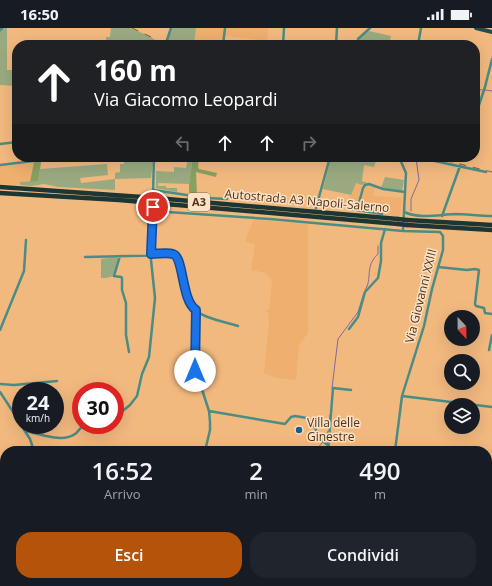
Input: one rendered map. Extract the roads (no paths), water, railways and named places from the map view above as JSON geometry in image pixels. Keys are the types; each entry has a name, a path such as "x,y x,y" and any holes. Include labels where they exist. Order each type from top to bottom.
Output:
{"highway":[{"name":"Autostrada A3 Napoli-Salerno","path":"0,187 156,198 398,222"},
{"name":"Autostrada A3 Napoli-Salerno","path":"0,192 398,222 492,225"},
{"name":"Autostrada A3 Napoli-Salerno","path":"407,222 492,230"}],"main road":[{"path":"476,28 492,32"}],"street":[{"path":"167,40 171,28"},
{"path":"224,40 225,28"},
{"path":"283,40 284,28"},
{"path":"336,40 337,28"},
{"path":"358,39 370,28"},
{"path":"419,40 421,28"},
{"path":"480,102 492,59"},
{"path":"0,144 12,143"},
{"path":"0,165 25,162"},
{"path":"153,194 154,162"},
{"path":"316,208 329,162"},
{"path":"153,211 403,231 406,173 401,162"},
{"path":"440,162 486,172"},
{"path":"442,216 460,166"},
{"path":"382,214 357,210 365,185 369,184 383,189 405,192"},
{"path":"153,190 207,198 227,199"},
{"path":"124,410 137,396 142,374 149,357 155,298 151,254 153,207"},
{"path":"404,212 413,216 442,216 455,214 492,216"},
{"path":"349,329 358,316 365,292 378,278 381,261 381,243 385,229"},
{"name":"Via Giovanni XXIII","path":"396,446 402,396 424,326 443,250 443,236 440,232 403,231"},
{"path":"0,330 24,271 26,240"},
{"path":"85,257 172,254 176,256 180,264 189,303 196,310 206,316 238,326"},
{"path":"120,256 114,276 122,278 122,290 126,303 126,335 129,352"},
{"path":"438,267 479,270 475,304 476,306 484,308 485,314 492,314"},
{"path":"196,310 195,368 209,411 210,430 206,446"},
{"path":"490,350 492,335"},
{"path":"0,384 14,385 57,381"},
{"path":"209,411 285,424 295,416 307,418 314,426 322,442 329,446 333,388 351,390"},
{"path":"0,392 12,411"},
{"path":"402,396 492,407"},
{"path":"28,434 32,446"},
{"path":"36,434 49,438 76,434"},
{"path":"100,586 112,586"}],"waterway":[{"path":"485,90 492,91"},
{"path":"411,211 411,199 419,180 417,162"},
{"path":"365,290 371,264 378,254 378,246"},
{"path":"332,388 338,339 358,312 364,293"},
{"path":"329,426 330,415"},
{"path":"319,446 326,437 328,431"}],"railway":[{"path":"132,28 156,40"},
{"path":"452,162 492,172"}],"place":[{"name":"Villa delle Ginestre","path":"299,430"}]}
